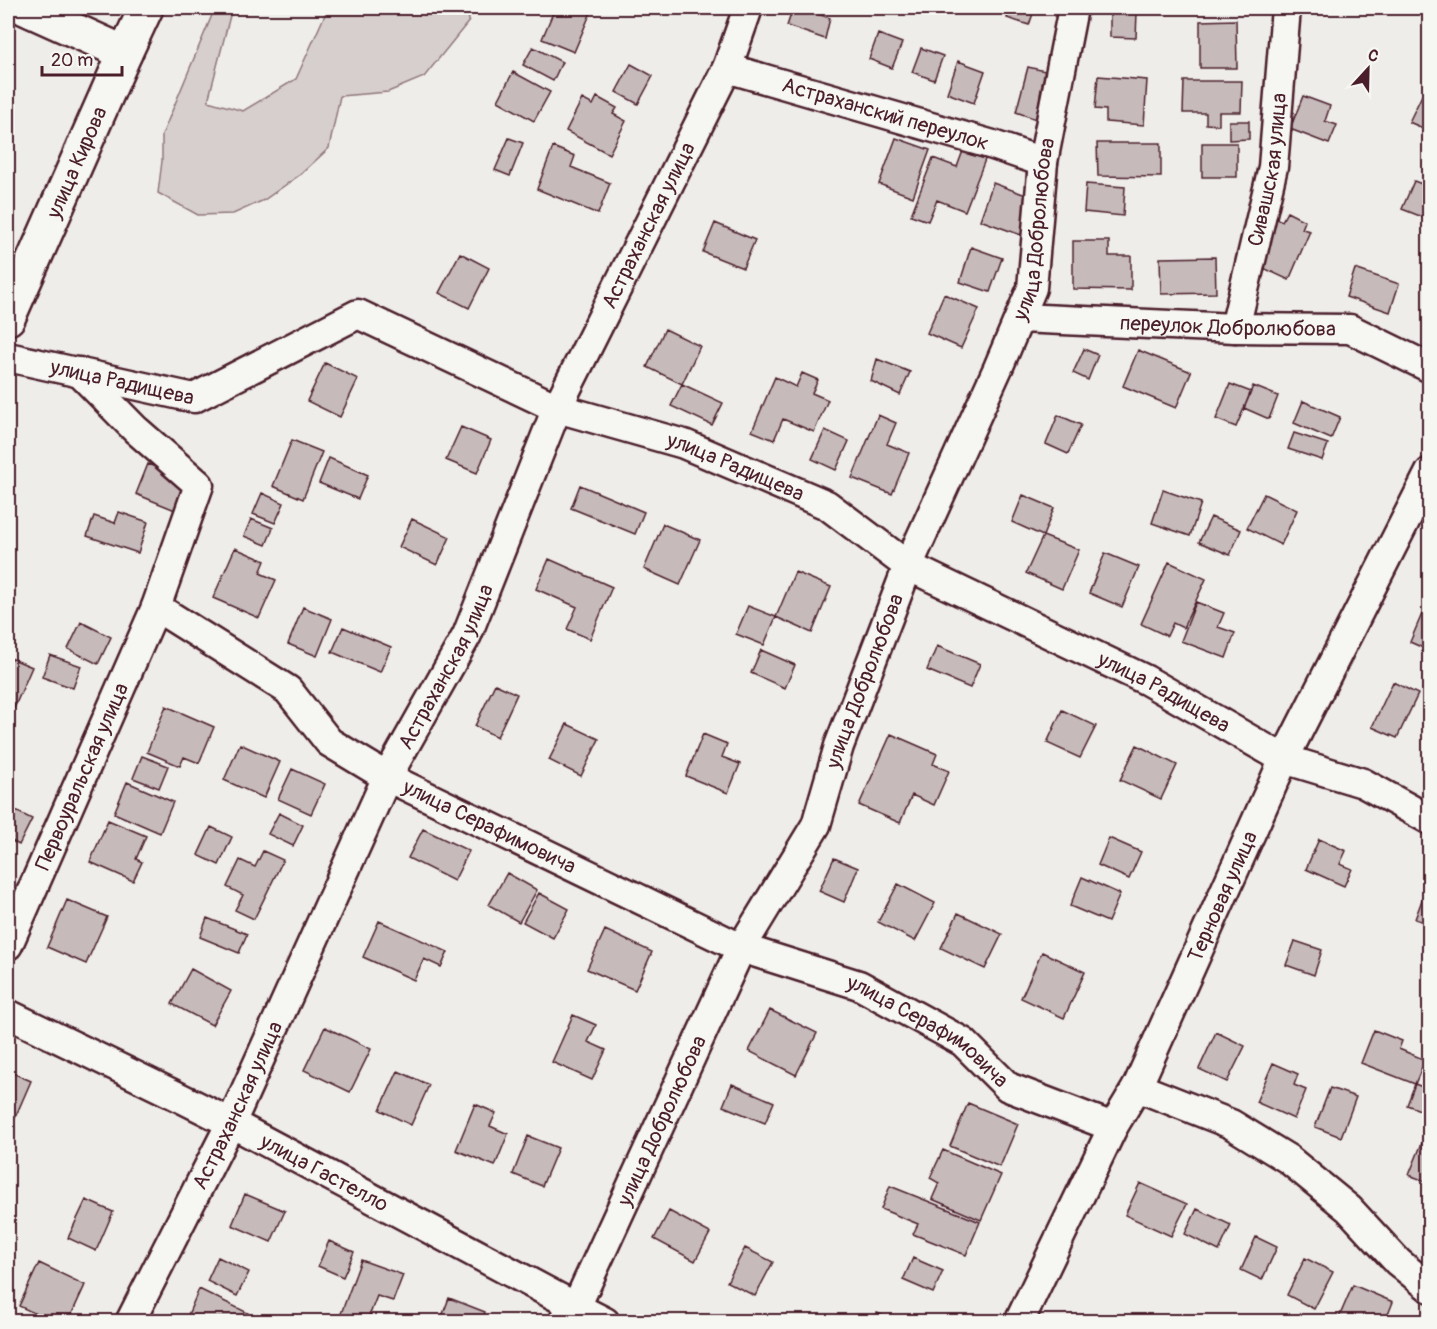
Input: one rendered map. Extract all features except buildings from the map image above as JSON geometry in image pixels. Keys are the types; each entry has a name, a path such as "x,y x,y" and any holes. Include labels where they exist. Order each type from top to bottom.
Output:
{"main road":[{"path":"25,8 125,52"},
{"name":"улица Кирова","path":"8,318 146,8"}],"street":[{"name":"Астраханская улица","path":"130,1322 231,1124 387,777 467,635 557,408 727,68 748,8"},
{"name":"улица Добролюбова","path":"570,1314 741,948 816,825 839,746 908,566 1032,288 1043,162 1073,8"},
{"name":"Сивашская улица","path":"1235,328 1272,166 1287,8"},
{"name":"Астраханский переулок","path":"727,68 993,145 1043,162"},
{"name":"улица Радищева","path":"8,357 194,398 358,314 557,408 684,444 827,505 908,566 1146,680 1284,759 1363,783 1430,820"},
{"name":"переулок Добролюбова","path":"1020,318 1235,328 1350,329 1430,368"},
{"path":"79,372 135,429 199,485 156,607"},
{"name":"Терновая улица","path":"1019,1322 1113,1127 1137,1087 1284,759 1430,472"},
{"name":"улица Серафимовича","path":"156,607 288,690 329,742 387,777 741,948 859,985 963,1042 1008,1088 1113,1127"},
{"name":"Первоуральская улица","path":"8,945 156,607"},
{"name":"улица Гастелло","path":"8,1014 231,1124 570,1314 605,1322"},
{"path":"1137,1087 1231,1124 1288,1159 1349,1209 1398,1262 1430,1288"}],"shaded area":[{"path":"215,8 232,8 208,101 243,111 296,79 328,8 468,8 469,21 424,77 388,92 340,96 329,148 301,174 264,200 233,214 198,215 158,193 162,135"}]}
